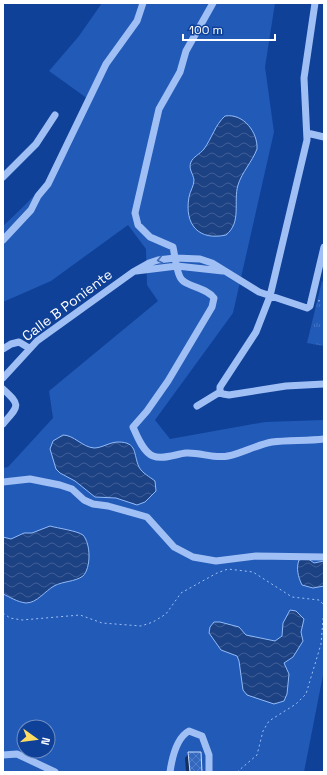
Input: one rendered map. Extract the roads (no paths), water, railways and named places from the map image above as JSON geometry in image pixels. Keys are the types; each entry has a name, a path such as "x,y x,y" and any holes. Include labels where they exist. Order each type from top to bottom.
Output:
{"street":[{"path":"3,240 31,210 38,196 48,184 106,64 137,21 143,3"},
{"path":"213,3 186,51 180,72 159,108 135,213 138,225 150,237 173,247 180,277 183,281 210,292 214,298 212,307 168,381 147,411 133,427 137,438 148,453 162,458 176,454 194,452 208,457 228,456 259,445 273,442 324,439"},
{"path":"220,392 220,387 256,332 270,296 307,133 304,78 315,3"},
{"path":"3,177 36,144 55,115"},
{"path":"307,133 324,137"},
{"path":"223,271 270,296 308,308 321,269 324,247"},
{"name":"Calle B Poniente","path":"3,378 29,348 132,272 149,263 175,258 200,259 212,263 223,271"},
{"name":"Calle B Poniente","path":"132,272 177,266 223,271"},
{"path":"3,349 11,344 19,342 29,348"},
{"path":"220,392 229,395 286,386 324,384"},
{"path":"3,389 15,400 16,405 14,411 3,424"},
{"path":"197,406 220,392"},
{"path":"3,482 30,479 60,485 72,489 84,500 93,504 108,506 148,517 174,547 193,557 216,561 239,557 264,556 324,557"},
{"path":"170,772 172,759 183,734 189,731 202,736 209,755 209,772"},
{"path":"3,755 17,754 55,772"}],"water":[{"path":"225,116 238,118 248,125 255,137 257,149 238,185 236,218 231,230 226,235 208,236 196,229 191,223 189,216 189,197 194,180 190,169 190,164 207,145 219,123"},
{"path":"63,435 71,437 86,446 94,448 115,442 129,444 134,450 140,469 155,481 156,491 145,502 137,505 116,498 95,497 75,481 60,473 56,469 50,449 53,441"},
{"path":"50,526 83,535 88,544 89,550 89,562 86,572 80,578 54,586 34,601 26,603 20,602 3,594 3,537 11,539 24,533 32,533"},
{"path":"307,558 314,563 324,561 324,586 313,588 302,585 299,579 298,563 299,560"},
{"path":"290,610 296,611 304,619 301,632 303,641 293,657 284,663 289,674 287,694 284,701 274,704 247,695 243,690 237,656 221,650 209,633 210,627 214,622 220,622 239,627 246,635 275,641 282,636 283,623"}]}
